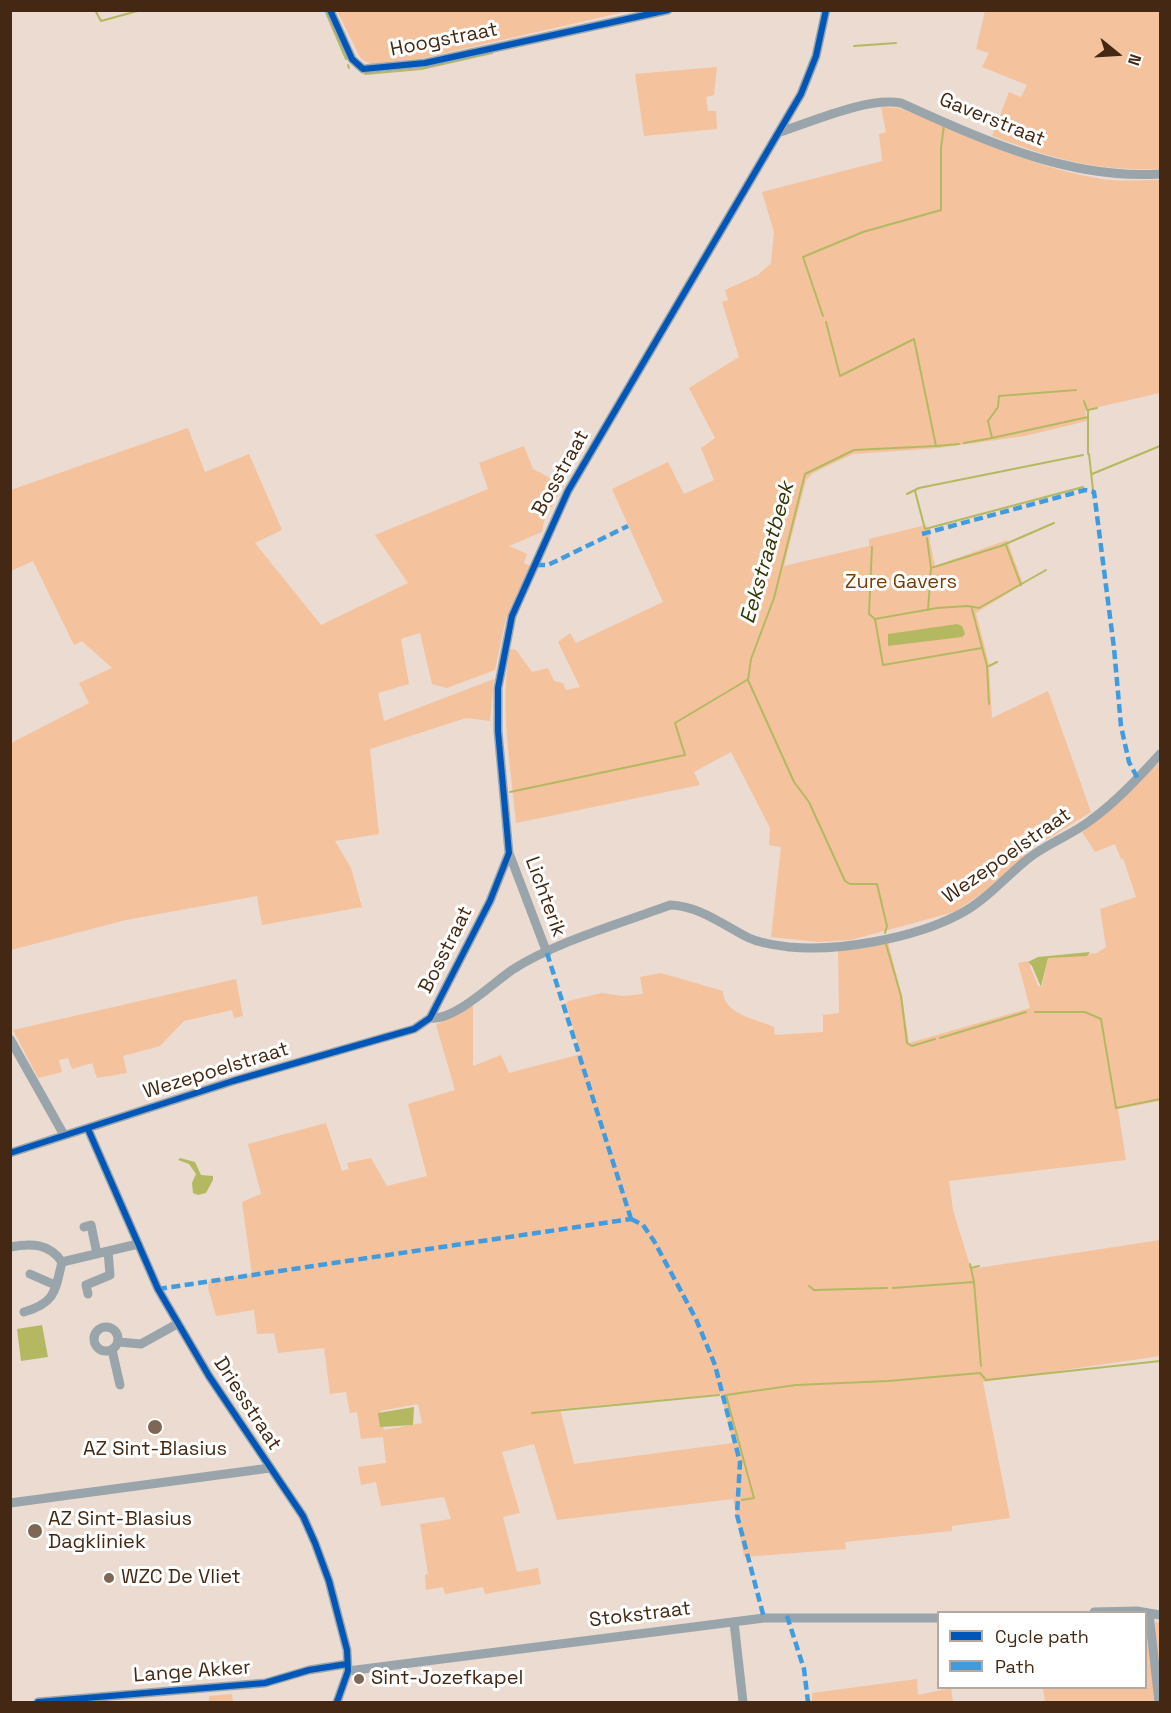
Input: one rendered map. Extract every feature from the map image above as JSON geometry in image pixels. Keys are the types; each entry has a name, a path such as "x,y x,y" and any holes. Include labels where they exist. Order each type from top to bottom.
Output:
{"street":[{"name":"Hoogstraat","path":"330,10 352,59 363,69 425,63 668,10"},
{"name":"Bosstraat","path":"430,1018 490,901 509,853 498,731 498,688 512,616 567,491 791,113 816,56 826,10"},
{"name":"Gaverstraat","path":"780,132 891,101 1059,165 1102,173 1161,174"},
{"path":"791,113 805,121 814,121"},
{"name":"Wezepoelstraat","path":"10,1153 233,1081 414,1029 430,1018 447,1015 512,970 547,953 670,905 689,907 767,944 793,947 835,948 863,945 938,924 966,910 1008,879 1028,859 1091,820 1138,779 1161,754"},
{"name":"Lichterik","path":"509,853 547,953"},
{"path":"10,1039 64,1135"},
{"name":"Driesstraat","path":"88,1129 138,1244 177,1324 303,1516 315,1543 344,1635 347,1667 337,1702"},
{"path":"91,1225 97,1254"},
{"path":"10,1247 37,1244 57,1255 62,1262"},
{"path":"62,1262 138,1244"},
{"path":"86,1286 102,1281 110,1275 108,1251"},
{"path":"24,1312 47,1304 56,1285 62,1262"},
{"path":"30,1274 56,1285"},
{"path":"118,1342 141,1344 177,1324"},
{"path":"112,1350 102,1350 97,1347 95,1332 100,1328 111,1327 118,1334 118,1342 112,1350 120,1385"},
{"path":"10,1503 270,1468"},
{"path":"1149,1612 1161,1608"},
{"path":"1149,1612 1161,1614"},
{"path":"1149,1612 1159,1702"},
{"name":"Stokstraat","path":"347,1667 787,1616 937,1618"},
{"path":"734,1622 743,1702"},
{"name":"Lange Akker","path":"38,1702 265,1683 309,1670 347,1667"}],"green space":[{"path":"337,11 629,11 423,58 371,64 361,59"},
{"path":"985,11 1160,11 1160,169 1094,166 1055,157 992,136 1009,92 1021,97 1027,85 982,67 989,53 976,49"},
{"path":"717,67 714,95 706,97 708,111 716,111 717,129 644,136 635,74"},
{"name":"Zure Gavers","path":"881,107 899,108 996,148 1070,173 1111,180 1160,180 1160,393 1085,410 1087,421 1025,436 939,448 853,454 813,473 806,480 784,566 869,546 869,539 926,525 927,528 930,527 930,542 935,566 1007,540 1023,584 976,613 989,664 992,718 1048,691 1091,812 1046,840 1037,825 1015,839 1026,855 983,893 954,912 851,940 819,942 771,937 781,847 769,845 770,828 731,752 694,772 700,785 516,823 507,736 507,671 510,649 516,650 532,672 548,668 554,681 563,683 566,690 580,687 558,642 570,633 576,643 663,602 612,489 668,462 684,494 714,480 701,448 715,438 689,388 739,357 722,302 728,300 725,290 758,275 771,263 774,232 762,192 882,161 879,134 886,132"},
{"path":"188,428 205,472 249,454 282,530 255,543 321,625 408,583 375,535 488,489 479,463 524,446 533,469 564,485 544,521 542,532 509,546 527,554 524,563 530,566 506,618 495,670 447,688 432,684 420,633 401,639 409,684 378,693 384,721 494,679 490,721 466,718 370,749 379,834 335,841 351,868 362,907 262,925 257,896 126,920 11,950 11,743 89,703 79,683 112,668 82,641 74,645 33,561 11,571 11,490"},
{"path":"1160,762 1160,1101 1118,1109 1126,1160 949,1181 953,1210 971,1269 1160,1240 1160,1356 983,1382 1010,1518 952,1526 952,1531 845,1542 846,1549 744,1557 733,1499 557,1520 534,1444 502,1452 520,1513 503,1517 517,1572 538,1568 541,1584 485,1594 483,1587 445,1594 443,1587 426,1590 425,1575 428,1574 420,1524 451,1519 444,1497 381,1506 376,1482 361,1485 358,1467 386,1463 383,1437 361,1439 357,1412 350,1413 346,1392 330,1394 324,1348 278,1353 274,1333 257,1334 254,1310 216,1316 208,1288 209,1281 252,1274 242,1202 261,1194 248,1144 326,1123 342,1171 349,1169 347,1163 371,1158 387,1186 427,1176 408,1104 455,1090 436,1025 473,1005 473,1066 501,1055 509,1073 581,1054 566,1005 568,1001 602,993 623,996 643,994 640,977 661,973 723,991 728,1005 742,1015 774,1027 775,1035 823,1032 823,1015 839,1013 838,951 888,942 902,996 909,1043 1030,1008 1018,963 1028,961 1038,986 1042,987 1048,958 1097,953 1106,947 1100,909 1136,897 1123,858 1121,859 1115,844 1095,852 1082,832","holes":["721,1394 733,1443 574,1464 560,1409","418,1404 422,1423 384,1430 380,1411"]},
{"path":"236,979 243,1016 234,1018 232,1010 184,1021 160,1046 123,1056 127,1073 97,1078 92,1063 72,1069 68,1058 59,1060 62,1072 38,1078 13,1030"},
{"path":"1160,1621 1160,1676 1155,1623"},
{"path":"1147,1629 1155,1702 1045,1702 1043,1689 1147,1689"},
{"path":"917,1679 918,1695 951,1689 953,1702 812,1702 812,1693"},
{"path":"232,1694 233,1702 209,1702 209,1696"}],"shaded area":[{"path":"957,624 962,626 965,634 962,637 888,646 888,634"},
{"path":"1090,952 1087,956 1048,958 1041,987 1028,962 1038,957"},
{"path":"180,1158 195,1162 201,1175 213,1176 206,1193 198,1195 193,1193 192,1183 196,1174 189,1164 178,1160"},
{"path":"42,1325 48,1357 21,1361 17,1329"},
{"path":"414,1407 413,1425 380,1427 378,1413"}],"waterway":[{"name":"Eekstraatbeek","path":"95,10 101,21 141,10"},
{"name":"Eekstraatbeek","path":"325,10 346,59"},
{"name":"Eekstraatbeek","path":"854,46 896,43"},
{"name":"Eekstraatbeek","path":"365,74 421,69 492,53"},
{"name":"Eekstraatbeek","path":"823,316 803,257 863,232 941,210 941,148 944,125"},
{"name":"Eekstraatbeek","path":"826,322 840,376 914,339 936,446 854,450 805,474 774,598 751,659 748,680 794,782 809,802 845,881 850,884 877,884 887,926 885,933"},
{"path":"964,443 992,438 988,421 998,407 999,396 1076,390"},
{"path":"1084,401 1087,410"},
{"path":"1088,454 1088,410 1097,408"},
{"path":"992,438 1088,417"},
{"path":"936,446 959,444"},
{"path":"1092,474 1160,446"},
{"path":"1089,454 1093,490"},
{"path":"907,494 919,488 1083,455"},
{"path":"915,491 925,529 1083,487"},
{"path":"931,568 1001,546 1054,523"},
{"path":"927,538 931,568 928,610"},
{"path":"1006,545 1021,585"},
{"path":"872,547 869,614 875,619"},
{"path":"982,648 883,665 875,619 937,608 967,606 979,608 1046,570"},
{"path":"972,609 987,666 989,704"},
{"path":"989,666 997,662"},
{"path":"510,792 685,755 675,723 747,680"},
{"name":"Eekstraatbeek","path":"886,944 901,996 907,1043 912,1046 935,1039"},
{"name":"Eekstraatbeek","path":"940,1038 1026,1012"},
{"name":"Eekstraatbeek","path":"1035,1012 1085,1012 1101,1019 1116,1108 1160,1099"},
{"path":"970,1264 974,1282"},
{"path":"971,1268 979,1266"},
{"path":"893,1288 974,1282 981,1366"},
{"path":"809,1286 814,1290 887,1288"},
{"path":"742,1500 754,1498 726,1395 796,1385 888,1381 980,1373 986,1380 1160,1361"},
{"path":"532,1413 719,1395"}],"marked path":[{"path":"922,534 1085,490 1094,492 1114,648 1121,726 1129,762 1138,779"},
{"path":"536,565 548,565 628,526"},
{"path":"547,953 631,1219"},
{"path":"631,1219 643,1225 654,1241 696,1319 715,1365 740,1462 737,1515 764,1618"},
{"path":"158,1289 631,1219"},
{"path":"787,1616 804,1669 808,1702"}],"cycle path":[{"path":"330,10 352,59 363,69 425,63 668,10"},
{"path":"10,1153 233,1081 414,1029 430,1018 490,901 509,853 498,731 498,688 512,616 568,491 801,94 816,56 826,10"},
{"path":"88,1129 158,1289 209,1376 303,1516 315,1543 329,1581 347,1650 348,1671 337,1702"},
{"path":"38,1702 265,1683 309,1670 347,1664"}],"place":[{"name":"AZ Sint-Blasius","path":"155,1427"},
{"name":"AZ Sint-Blasius Dagkliniek","path":"35,1531"},
{"name":"WZC De Vliet","path":"109,1578"},
{"name":"Sint-Jozefkapel","path":"359,1679"}]}
